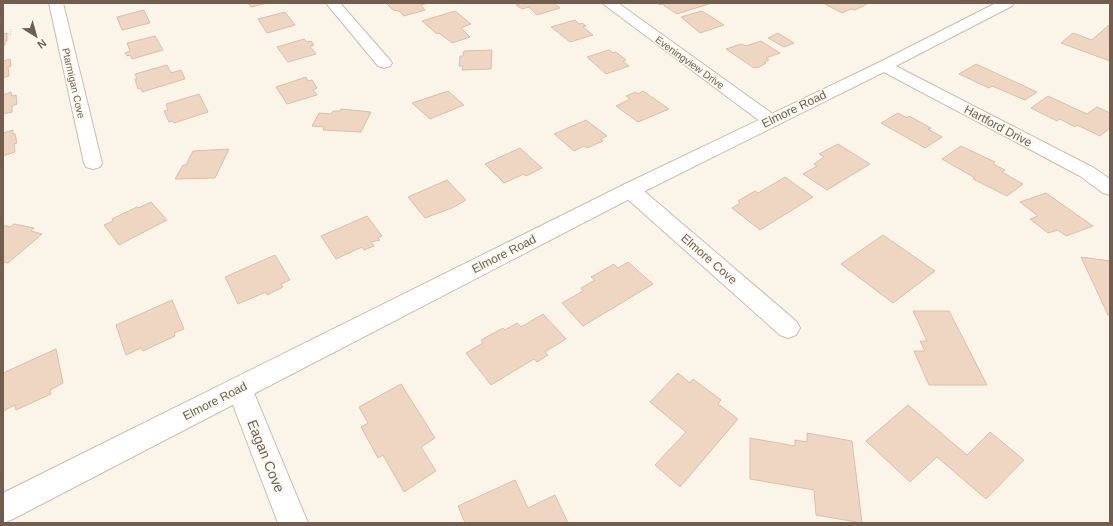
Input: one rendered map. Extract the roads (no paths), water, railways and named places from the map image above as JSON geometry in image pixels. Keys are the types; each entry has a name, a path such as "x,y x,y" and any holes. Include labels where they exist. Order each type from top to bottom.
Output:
{"street":[{"name":"Ptarmigan Cove","path":"56,3 92,163"},
{"path":"333,3 384,63"},
{"name":"Eveningview Drive","path":"610,3 771,120"},
{"name":"Elmore Road","path":"3,509 630,190 884,66 1007,3"},
{"name":"Hartford Drive","path":"884,66 1087,172 1110,188"},
{"name":"Elmore Cove","path":"630,190 788,328"},
{"name":"Eagan Cove","path":"240,389 292,523"}]}
